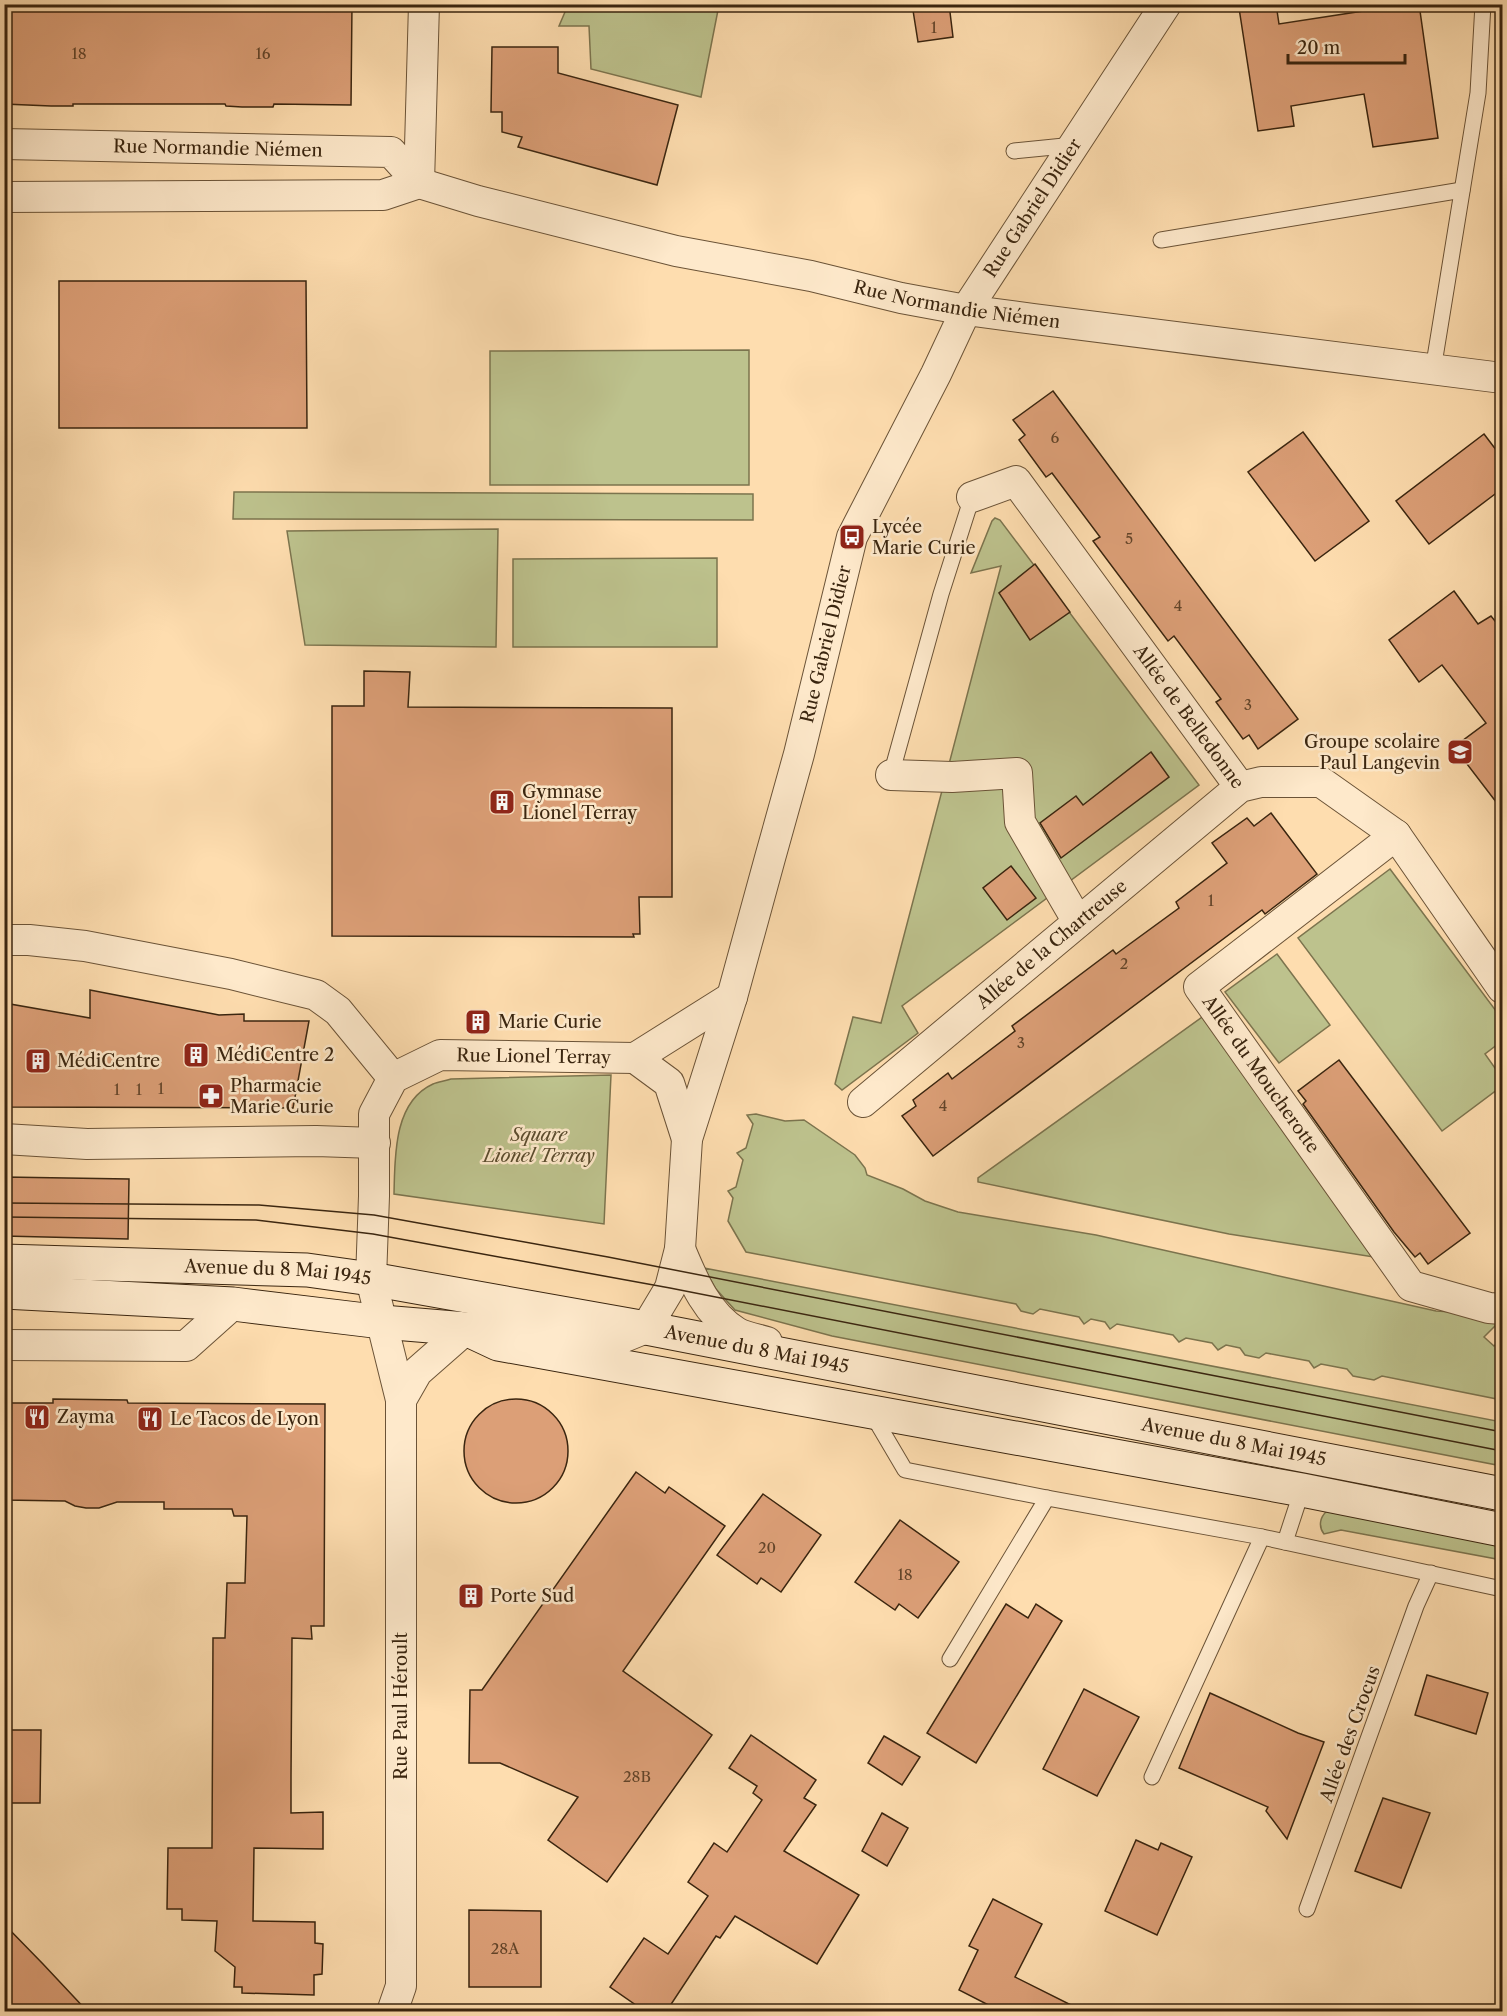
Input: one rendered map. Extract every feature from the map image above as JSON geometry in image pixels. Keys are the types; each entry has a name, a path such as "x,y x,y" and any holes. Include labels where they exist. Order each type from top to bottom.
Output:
{"main road":[{"name":"Avenue du 8 Mai 1945","path":"4,1261 307,1270 371,1279 646,1328 1503,1494"},
{"name":"Avenue du 8 Mai 1945","path":"4,1292 233,1304 382,1322 465,1329 498,1344 1302,1490 1503,1530"}],"street":[{"path":"4,196 383,195 419,183 424,4"},
{"name":"Rue Gabriel Didier","path":"687,1140 732,997 799,754 852,537 936,374 966,310 1166,4"},
{"name":"Rue Normandie Niémen","path":"4,144 391,152 419,183 478,201 676,251 811,276 901,298 966,310 1503,378"},
{"name":"Allée de Belledonne","path":"972,497 1016,481 1240,787 1261,782 1322,782 1396,835 1503,988"},
{"path":"891,774 952,777 1017,773 1020,822 1078,922"},
{"name":"Allée de la Chartreuse","path":"863,1102 1240,787"},
{"name":"Allée du Moucherotte","path":"1396,835 1199,987 1411,1286 1489,1308 1503,1308"},
{"path":"4,940 29,940 85,946 231,974 316,995 338,1011 393,1078 374,1114 371,1279"},
{"name":"Rue Lionel Terray","path":"393,1078 440,1055 635,1058 732,997"},
{"name":"Rue Lionel Terray","path":"635,1058 669,1083 687,1140"},
{"path":"4,1139 87,1144 305,1141 375,1143"},
{"path":"465,1329 500,1321 542,1324 593,1336 624,1337 646,1328 670,1288 680,1249 687,1140"},
{"path":"680,1249 690,1274 711,1310 737,1333 840,1366"},
{"name":"Rue Paul Héroult","path":"371,1279 401,1400 402,1986 392,2012"},
{"name":"Avenue du 8 Mai 1945","path":"4,1345 186,1346 233,1304"},
{"name":"Rue Paul Héroult","path":"401,1400 417,1372 465,1329"}],"lane":[{"path":"1433,370 1478,93 1483,4"},
{"path":"1014,151 1074,146"},
{"path":"1161,240 1462,190"},
{"path":"891,774 941,594 972,497"},
{"path":"871,1411 905,1470 1262,1537 1503,1589"},
{"path":"1285,1542 1302,1490"},
{"path":"950,1659 1047,1498"},
{"path":"1152,1777 1262,1537"},
{"name":"Allée des Crocus","path":"1307,1909 1416,1606 1431,1573"}],"green space":[{"path":"568,5 719,5 701,97 591,69 589,26 559,26"},
{"path":"749,350 749,485 490,485 490,351"},
{"path":"234,492 753,494 753,520 233,519"},
{"path":"995,518 1000,520 1199,785 902,1006 918,1033 842,1090 835,1084 853,1017 881,1023 1001,566 971,573"},
{"path":"498,529 496,647 305,645 287,531"},
{"path":"717,558 717,647 513,647 513,559"},
{"path":"1390,869 1502,1019 1502,1041 1485,1054 1502,1078 1502,1086 1442,1131 1298,938"},
{"path":"1277,954 1330,1025 1279,1063 1225,992"},
{"path":"1205,1015 1380,1258 1229,1234 978,1182 978,1178"},
{"name":"Square Lionel Terray","path":"611,1075 604,1224 394,1194 396,1148 403,1117 420,1092 433,1084 451,1079"},
{"path":"756,1114 785,1121 804,1120 855,1155 865,1168 867,1175 903,1189 925,1201 958,1212 1096,1235 1436,1311 1502,1315 1502,1319 1484,1337 1494,1346 1502,1339 1502,1400 1382,1376 1374,1380 1353,1376 1347,1369 1321,1364 1314,1368 1309,1361 1266,1353 1259,1358 1245,1355 1240,1348 1226,1345 1218,1350 1212,1343 1186,1338 1179,1342 1173,1335 1117,1324 1110,1329 1105,1322 1091,1319 1084,1324 1079,1317 1040,1309 1033,1314 1021,1311 1016,1304 746,1252 728,1221 733,1198 728,1191 736,1187 743,1160 737,1153 746,1148 753,1124 747,1115"},
{"path":"704,1268 1502,1422 1502,1466 832,1336 735,1310 716,1289"},
{"path":"1327,1511 1502,1542 1502,1560 1341,1530 1324,1534 1321,1522"}],"building":[{"path":"4,4 352,4 351,105 274,104 273,107 242,107 225,104 51,106 4,104"},
{"path":"912,4 949,4 953,37 918,42"},
{"path":"1276,4 1279,24 1376,9 1376,4 1419,4 1438,138 1373,147 1364,94 1291,106 1294,126 1258,131 1239,8"},
{"path":"492,47 558,47 558,73 678,105 657,185 518,147 522,137 502,132 502,112 491,112"},
{"path":"59,281 306,281 307,428 59,428"},
{"path":"1053,391 1298,719 1258,749 1249,735 1243,739 1216,702 1221,699 1174,636 1168,641 1093,541 1100,537 1052,473 1046,477 1019,440 1025,435 1013,420"},
{"path":"1303,432 1369,521 1315,561 1248,472"},
{"path":"1484,434 1503,459 1503,488 1429,544 1396,501"},
{"path":"1035,564 1070,612 1030,640 999,593"},
{"path":"1454,591 1478,624 1491,616 1503,631 1503,811 1454,747 1486,723 1442,665 1419,682 1389,640"},
{"name":"Gymnase Lionel Terray","path":"364,671 410,672 408,707 672,708 672,897 639,897 640,934 633,934 634,937 332,936 332,706 364,706"},
{"path":"1151,752 1169,777 1061,858 1040,823 1076,796 1083,805"},
{"path":"1271,813 1317,874 1265,914 1262,910 933,1156 902,1116 916,1106 913,1100 948,1073 952,1079 1015,1031 1012,1026 1113,950 1116,954 1179,908 1176,902 1227,863 1212,843 1247,818 1254,826"},
{"path":"1011,866 1036,898 1007,920 983,888"},
{"name":"MédiCentre 2","path":"90,990 219,1015 244,1014 244,1021 309,1021 293,1108 4,1107 4,1003 90,1018"},
{"path":"1339,1060 1470,1233 1428,1264 1420,1253 1415,1257 1394,1232 1303,1104 1306,1101 1298,1091"},
{"path":"4,1177 129,1179 128,1239 4,1236"},
{"path":"53,1399 127,1400 128,1403 325,1404 324,1626 311,1626 312,1639 292,1638 291,1776 291,1813 323,1812 323,1849 254,1848 253,1921 315,1922 315,1943 323,1944 322,1974 314,1975 314,1995 242,1993 242,1987 234,1987 235,1967 215,1951 217,1921 182,1920 182,1909 167,1909 168,1848 212,1848 213,1638 225,1638 227,1583 245,1583 247,1516 234,1516 232,1509 164,1509 164,1502 117,1502 99,1508 86,1508 65,1501 4,1500 4,1403 53,1403"},
{"path":"516,1399 536,1403 553,1414 564,1431 568,1451 564,1471 553,1488 536,1499 516,1503 496,1499 479,1488 468,1471 464,1451 468,1431 479,1414 496,1403"},
{"path":"636,1472 665,1493 669,1487 725,1526 623,1671 712,1735 607,1882 548,1840 578,1797 500,1763 469,1763 470,1690 482,1690"},
{"path":"763,1494 821,1535 781,1592 761,1578 757,1584 717,1555"},
{"path":"900,1520 959,1562 918,1618 899,1604 895,1610 855,1582"},
{"path":"1006,1604 1028,1618 1036,1604 1062,1621 976,1763 927,1733"},
{"path":"1427,1675 1488,1693 1476,1734 1415,1715"},
{"path":"1084,1689 1139,1717 1097,1796 1043,1769"},
{"path":"1210,1693 1298,1733 1324,1742 1287,1839 1266,1811 1268,1807 1179,1768"},
{"path":"4,1730 41,1730 40,1803 4,1803"},
{"path":"751,1735 816,1780 804,1798 816,1805 784,1851 859,1895 817,1964 735,1916 720,1938 716,1936 666,2012 646,2012 610,1987 644,1938 668,1954 708,1896 688,1882 714,1843 727,1852 762,1800 753,1793 757,1786 729,1768"},
{"path":"884,1736 920,1757 902,1785 868,1763"},
{"path":"1383,1798 1430,1813 1401,1888 1355,1871"},
{"path":"882,1813 908,1828 887,1866 862,1851"},
{"path":"1136,1840 1158,1850 1161,1843 1192,1857 1157,1935 1105,1911"},
{"path":"993,1899 1042,1924 1015,1977 1085,2012 1002,2012 959,1990 978,1950 969,1946"},
{"path":"469,1910 541,1911 541,1987 469,1987"},
{"path":"4,1924 43,1964 88,2012 4,2012"}],"tram line":[{"path":"4,1203 259,1205 374,1215 608,1257 1502,1432"},
{"path":"4,1217 256,1220 373,1234 670,1288 1502,1451"}],"place":[{"name":"Lycée Marie Curie","path":"852,537"},
{"name":"Groupe scolaire Paul Langevin","path":"1460,752"},
{"name":"Gymnase Lionel Terray","path":"502,802"},
{"name":"Marie Curie","path":"478,1022"},
{"name":"MédiCentre 2","path":"196,1055"},
{"name":"MédiCentre","path":"38,1061"},
{"name":"Pharmacie Marie Curie","path":"211,1096"},
{"name":"Zayma","path":"37,1417"},
{"name":"Le Tacos de Lyon","path":"150,1419"},
{"name":"Porte Sud","path":"471,1596"}]}
